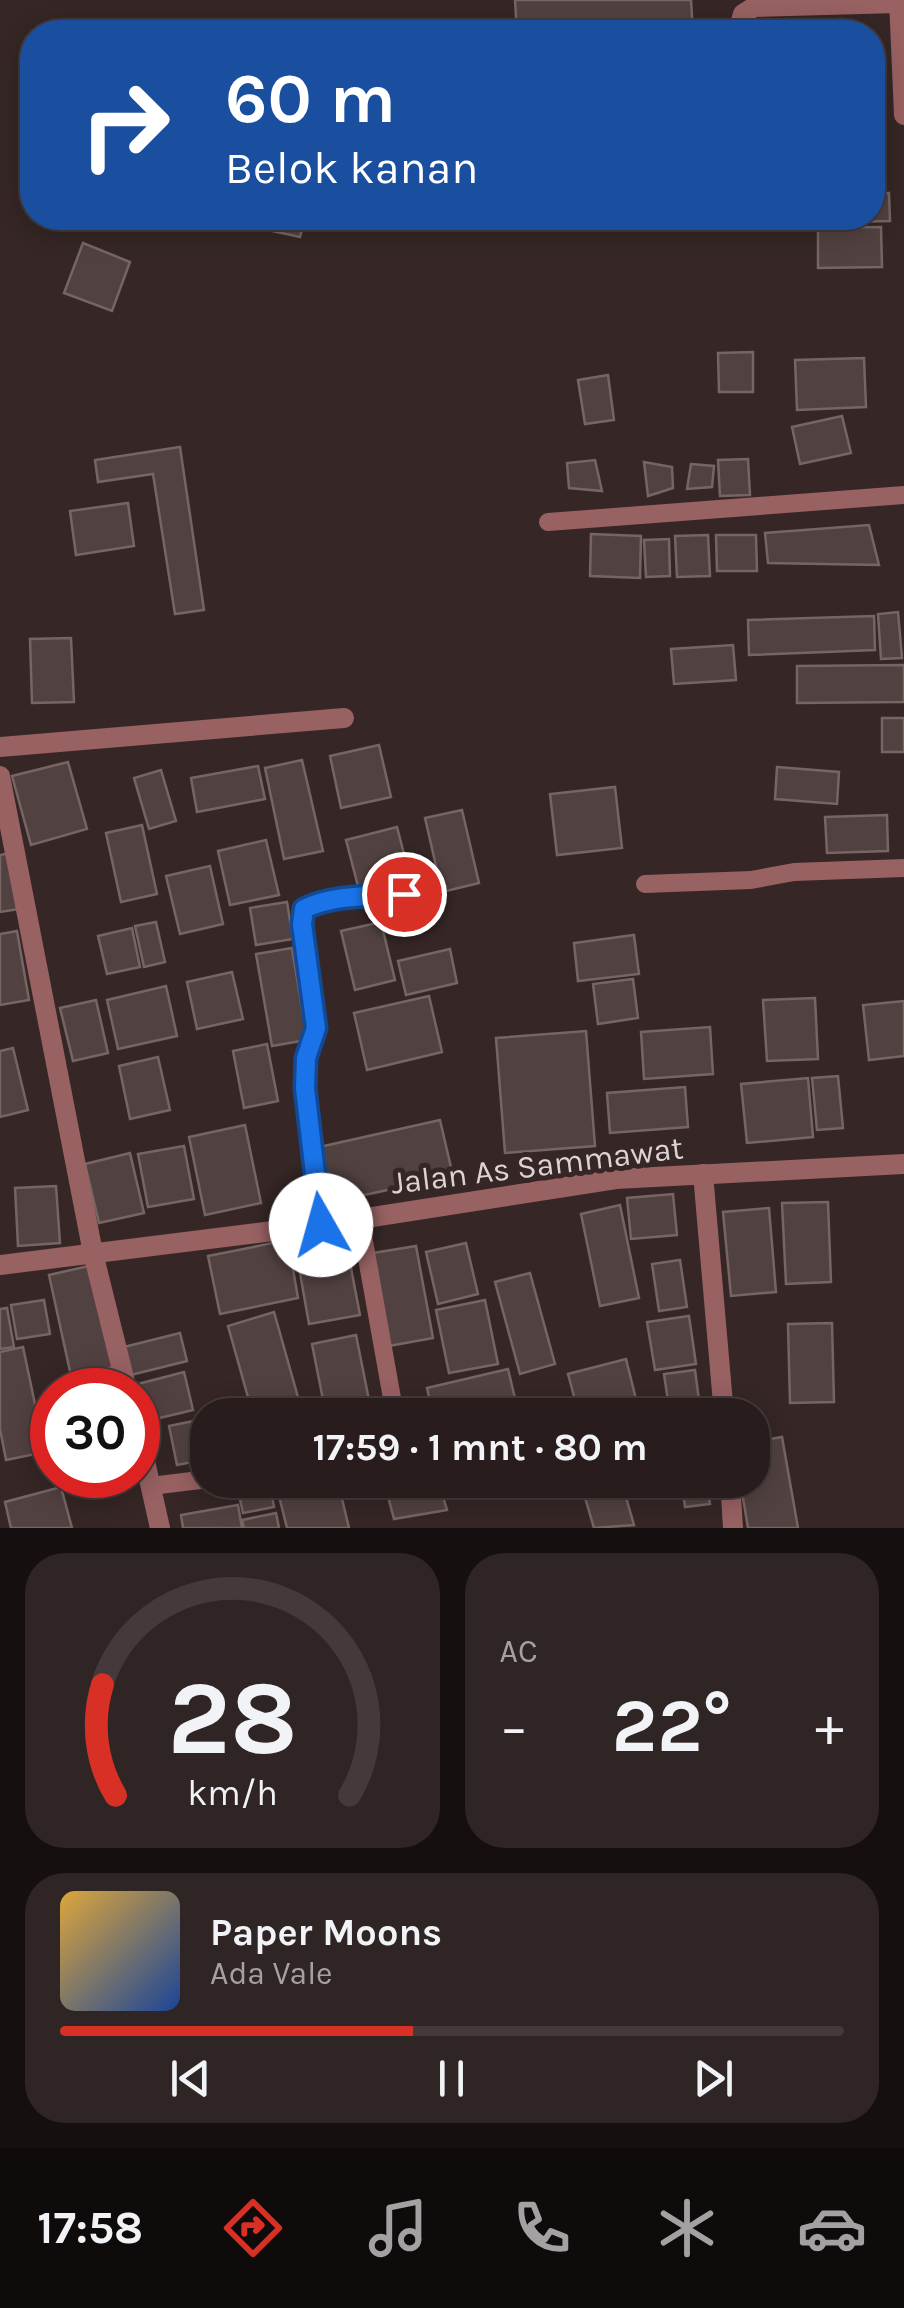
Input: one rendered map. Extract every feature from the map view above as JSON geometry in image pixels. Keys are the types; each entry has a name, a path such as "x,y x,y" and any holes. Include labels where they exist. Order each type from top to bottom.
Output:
{"street":[{"path":"741,20 742,14 754,7 899,2 904,115"},
{"path":"0,747 344,718"},
{"path":"0,776 93,1252 122,1368"},
{"path":"321,1225 305,1088 306,1058 316,1028 302,924 304,909 348,897 404,894"},
{"name":"Jalan As Sammawat","path":"0,1264 321,1225 599,1181 904,1164"},
{"path":"703,1174 723,1398"},
{"path":"154,1498 160,1528"},
{"path":"731,1498 733,1528"}],"lane":[{"path":"548,522 904,495"},
{"path":"644,884 904,868"},
{"path":"360,1219 392,1398"},
{"path":"160,1485 190,1481"}],"building":[{"path":"515,0 691,0 692,20 516,20"},
{"path":"885,193 889,193 890,221 885,221"},
{"path":"268,230 302,230 300,237"},
{"path":"818,230 881,230 882,267 818,268"},
{"path":"83,243 130,262 112,311 64,293"},
{"path":"753,352 753,392 719,392 718,353"},
{"path":"864,358 866,407 797,410 795,360"},
{"path":"608,375 614,420 585,424 578,380"},
{"path":"842,416 851,453 800,464 792,427"},
{"path":"180,447 204,610 175,614 153,474 98,482 95,460"},
{"path":"748,459 750,495 720,496 718,460"},
{"path":"595,460 602,491 569,488 567,463"},
{"path":"644,462 672,467 673,488 648,496"},
{"path":"691,464 714,466 712,487 687,489"},
{"path":"128,503 134,546 76,555 70,511"},
{"path":"869,525 879,565 768,563 765,533"},
{"path":"591,534 641,536 640,578 590,576"},
{"path":"708,535 710,576 677,577 675,536"},
{"path":"716,535 756,535 757,571 717,571"},
{"path":"669,539 670,576 646,577 644,540"},
{"path":"898,612 902,658 881,659 878,614"},
{"path":"874,616 875,650 749,655 748,620"},
{"path":"71,638 74,702 32,703 30,639"},
{"path":"733,645 736,680 674,684 671,649"},
{"path":"904,665 904,702 797,703 797,666"},
{"path":"882,718 904,718 904,752 882,752"},
{"path":"379,745 391,797 341,808 330,756"},
{"path":"302,760 323,851 284,859 265,768"},
{"path":"68,762 87,829 31,845 12,776"},
{"path":"258,766 265,799 197,812 191,778"},
{"path":"777,767 839,772 837,804 775,799"},
{"path":"161,770 176,821 149,829 134,778"},
{"path":"615,787 622,848 557,855 550,794"},
{"path":"462,810 479,883 442,892 425,818"},
{"path":"887,815 888,851 827,853 825,817"},
{"path":"142,825 157,894 121,902 106,833"},
{"path":"397,827 410,877 359,890 346,840"},
{"path":"266,840 279,895 230,905 218,851"},
{"path":"10,853 19,909 0,912 0,855"},
{"path":"210,866 223,924 180,934 166,876"},
{"path":"287,902 293,939 256,945 250,908"},
{"path":"156,922 165,962 144,967 135,926"},
{"path":"381,922 395,980 355,990 341,931"},
{"path":"132,928 140,967 107,974 98,936"},
{"path":"17,931 29,1000 0,1005 0,934"},
{"path":"634,935 639,974 578,981 574,943"},
{"path":"292,948 307,1040 272,1046 256,954"},
{"path":"450,949 457,983 406,995 398,961"},
{"path":"232,972 243,1019 197,1029 187,982"},
{"path":"633,979 638,1018 598,1024 593,984"},
{"path":"166,986 177,1036 118,1049 107,1000"},
{"path":"429,996 442,1052 367,1070 354,1013"},
{"path":"815,998 818,1059 767,1061 763,1000"},
{"path":"96,1000 108,1053 73,1061 60,1008"},
{"path":"904,1001 904,1056 869,1060 863,1005"},
{"path":"710,1027 713,1074 644,1079 641,1032"},
{"path":"586,1031 595,1146 505,1153 496,1038"},
{"path":"267,1044 278,1101 244,1108 233,1051"},
{"path":"13,1048 28,1110 0,1117 0,1051"},
{"path":"158,1057 170,1110 130,1119 119,1066"},
{"path":"838,1076 843,1128 817,1130 812,1078"},
{"path":"808,1078 813,1137 747,1143 741,1084"},
{"path":"685,1087 688,1127 610,1133 607,1093"},
{"path":"440,1120 453,1176 327,1203 315,1148"},
{"path":"245,1125 261,1203 205,1215 189,1137"},
{"path":"184,1146 194,1199 148,1207 138,1154"},
{"path":"130,1153 144,1213 99,1223 85,1164"},
{"path":"56,1186 60,1243 18,1246 15,1188"},
{"path":"673,1194 677,1235 631,1239 627,1198"},
{"path":"828,1202 831,1282 786,1284 782,1203"},
{"path":"620,1205 639,1298 600,1306 581,1214"},
{"path":"769,1208 776,1292 731,1296 723,1212"},
{"path":"288,1240 298,1298 220,1314 208,1256"},
{"path":"466,1243 478,1294 438,1304 426,1252"},
{"path":"416,1246 433,1338 389,1346 373,1253"},
{"path":"347,1247 360,1315 309,1324 297,1256"},
{"path":"680,1260 687,1307 659,1311 652,1264"},
{"path":"93,1265 115,1367 69,1368 49,1275"},
{"path":"530,1273 555,1364 520,1374 495,1282"},
{"path":"44,1300 50,1334 17,1339 11,1305"},
{"path":"485,1300 498,1364 449,1373 436,1310"},
{"path":"7,1308 14,1347 0,1349 0,1309"},
{"path":"274,1312 298,1398 248,1398 228,1326"},
{"path":"689,1316 696,1364 655,1370 647,1322"},
{"path":"832,1323 834,1402 790,1403 788,1324"},
{"path":"180,1333 187,1361 159,1368 129,1368 124,1347"},
{"path":"356,1335 369,1398 323,1398 312,1344"},
{"path":"23,1347 30,1380 30,1455 6,1460 0,1429 0,1352"},
{"path":"626,1359 636,1398 574,1398 568,1374"},
{"path":"508,1369 515,1398 429,1398 427,1388"},
{"path":"695,1370 699,1398 668,1398 664,1374"},
{"path":"184,1372 190,1411 160,1418 160,1378"},
{"path":"190,1422 190,1462 177,1465 169,1426"},
{"path":"782,1437 798,1528 748,1528 743,1498 770,1498 770,1439"},
{"path":"30,1495 64,1498 72,1528 11,1528 5,1502"},
{"path":"240,1498 272,1498 274,1507 243,1513"},
{"path":"280,1498 342,1498 349,1528 287,1528"},
{"path":"388,1498 443,1498 447,1510 394,1519"},
{"path":"585,1498 626,1498 634,1525 594,1528"},
{"path":"684,1498 709,1498 710,1504 685,1507"},
{"path":"238,1505 242,1528 183,1528 181,1515"},
{"path":"276,1513 279,1528 244,1528 242,1520"}],"route":[{"path":"321,1225 305,1088 306,1058 316,1028 302,924 304,909 348,897 404,894"}]}
